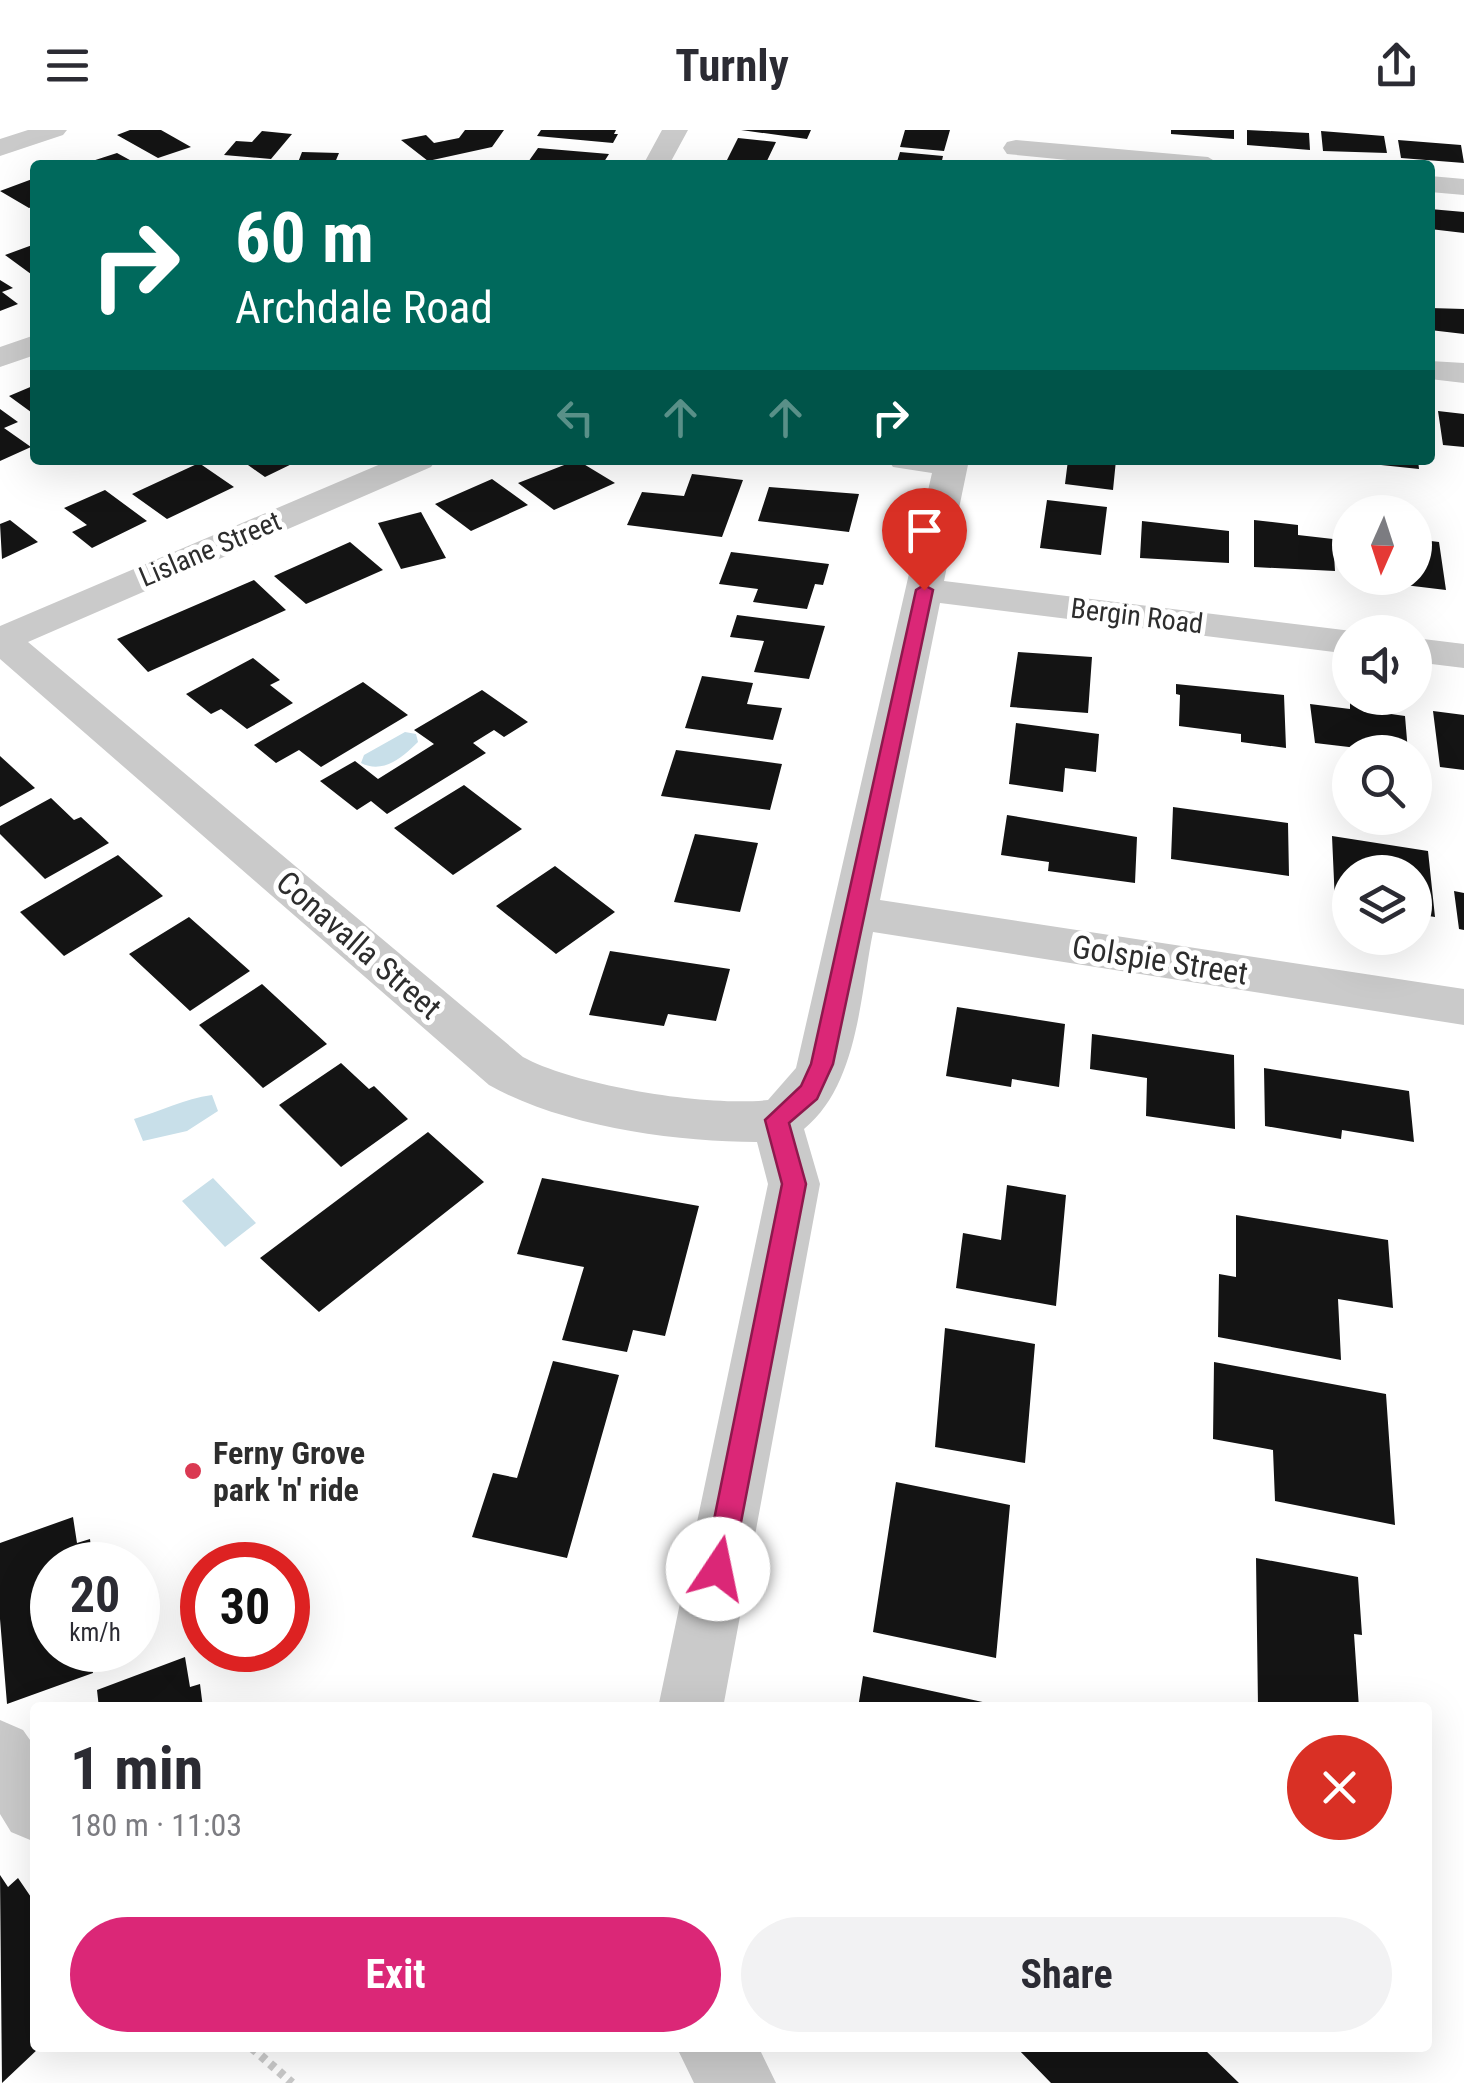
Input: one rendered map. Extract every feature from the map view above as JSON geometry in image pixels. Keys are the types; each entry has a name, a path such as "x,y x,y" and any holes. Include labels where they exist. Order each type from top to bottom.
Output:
{"street":[{"path":"0,148 54,130"},
{"path":"659,160 675,130"},
{"path":"1016,148 1152,160"},
{"path":"1435,184 1464,187"},
{"path":"0,358 30,346"},
{"path":"1435,370 1464,373"},
{"name":"Lislane Street","path":"1,639 407,465"},
{"path":"691,1702 794,1184 776,1120 809,1092 822,1064 952,465"},
{"name":"Bergin Road","path":"924,590 1332,640"},
{"name":"Conavalla Street","path":"1,639 506,1071 546,1090 575,1096 746,1123 776,1120"},
{"path":"1432,652 1464,656"},
{"name":"Golspie Street","path":"856,913 1464,1006"},
{"path":"0,1753 30,1800"}],"path":[{"path":"257,2052 292,2083"}],"water":[{"path":"405,732 416,734 418,742 399,759 377,767 361,763 364,755"},
{"path":"212,1095 218,1111 187,1131 143,1141 134,1119"},
{"path":"213,1178 256,1223 225,1247 182,1201"}],"building":[{"path":"130,130 161,130 191,147 158,158 117,135"},
{"path":"465,130 504,130 492,147 433,160 427,160 401,140 426,135 434,143 459,138"},
{"path":"541,130 616,130 614,134 618,134 613,143 537,136"},
{"path":"741,130 811,130 807,139"},
{"path":"905,130 950,130 944,151 900,147"},
{"path":"1171,130 1234,130 1234,139 1171,134"},
{"path":"1247,130 1309,133 1310,150 1247,145"},
{"path":"262,131 292,134 271,159 224,155 236,141 252,142"},
{"path":"1321,131 1384,136 1387,153 1323,151"},
{"path":"738,138 776,142 767,160 727,160"},
{"path":"1398,140 1461,145 1464,163 1435,160 1401,158"},
{"path":"538,148 609,154 605,160 530,160"},
{"path":"302,152 339,153 336,160 299,160"},
{"path":"900,152 943,156 942,160 898,160"},
{"path":"117,153 130,160 95,160"},
{"path":"30,180 30,208 29,208 0,191"},
{"path":"1435,209 1464,212 1464,233 1435,230"},
{"path":"30,246 30,273 5,255"},
{"path":"0,280 13,288 2,292 18,304 0,311"},
{"path":"1435,308 1464,309 1464,334 1435,331"},
{"path":"30,387 30,411 9,396"},
{"path":"0,409 18,422 4,428 30,447 0,461"},
{"path":"1438,411 1464,414 1464,447 1443,445"},
{"path":"195,465 202,465 234,487 167,519 132,494"},
{"path":"248,465 290,465 265,477"},
{"path":"564,465 585,465 615,483 554,510 518,483"},
{"path":"1067,465 1116,465 1113,490 1065,484"},
{"path":"1381,465 1419,465 1419,469"},
{"path":"692,474 743,480 722,537 627,525 642,492 684,496"},
{"path":"492,479 528,505 471,531 435,504"},
{"path":"769,487 859,494 849,532 758,521"},
{"path":"105,490 147,521 92,548 72,532 87,525 64,508"},
{"path":"1047,500 1107,507 1101,555 1040,548"},
{"path":"421,512 446,558 401,569 378,523"},
{"path":"10,520 38,542 2,559 0,524"},
{"path":"1254,520 1298,525 1298,535 1332,539 1332,571 1254,567"},
{"path":"1142,521 1229,531 1229,563 1140,558"},
{"path":"1432,541 1439,542 1446,590 1432,588"},
{"path":"350,542 383,570 306,604 274,576"},
{"path":"731,552 829,564 823,585 815,584 807,609 753,602 758,589 719,584"},
{"path":"254,580 286,610 148,672 117,639"},
{"path":"737,615 825,626 809,679 754,672 764,641 730,637"},
{"path":"1018,652 1092,657 1088,713 1010,707"},
{"path":"253,658 280,680 270,685 293,703 247,729 221,709 211,714 186,694"},
{"path":"702,676 753,683 747,704 782,708 773,740 685,728"},
{"path":"363,682 408,715 321,767 299,750 276,763 254,745"},
{"path":"1176,684 1284,695 1286,748 1241,742 1241,734 1179,726 1180,695 1176,694"},
{"path":"482,690 528,722 504,737 494,730 473,743 486,753 387,814 371,801 357,810 320,781 355,761 378,779 434,744 414,730"},
{"path":"1310,704 1332,707 1332,715 1405,716 1407,735 1332,735 1332,745 1315,743"},
{"path":"1433,711 1464,715 1464,770 1440,767"},
{"path":"1016,723 1099,734 1096,772 1065,768 1063,792 1009,784"},
{"path":"676,750 782,764 770,810 661,796"},
{"path":"0,756 35,788 0,807"},
{"path":"464,785 522,829 453,875 394,828"},
{"path":"51,798 74,820 81,817 109,843 45,879 0,834 0,826"},
{"path":"1173,807 1288,823 1289,876 1171,859"},
{"path":"1007,815 1137,837 1135,883 1048,871 1049,862 1001,855"},
{"path":"695,834 758,843 740,912 674,902"},
{"path":"1332,836 1428,851 1428,855 1333,855"},
{"path":"118,855 163,896 64,956 20,912"},
{"path":"555,866 615,912 556,954 496,906"},
{"path":"1454,891 1464,893 1464,930 1459,929"},
{"path":"189,917 250,971 190,1011 129,954"},
{"path":"610,951 730,969 716,1021 668,1014 664,1026 589,1015"},
{"path":"262,984 327,1044 263,1088 199,1025"},
{"path":"957,1007 1065,1024 1059,1087 1012,1079 1011,1087 946,1076"},
{"path":"1092,1034 1234,1055 1235,1129 1146,1116 1147,1078 1090,1069"},
{"path":"341,1063 369,1089 374,1086 408,1119 341,1167 279,1105"},
{"path":"1264,1068 1409,1091 1414,1142 1342,1130 1341,1139 1265,1126"},
{"path":"428,1132 484,1182 319,1312 260,1258"},
{"path":"542,1178 699,1206 665,1336 633,1330 627,1352 562,1340 584,1267 517,1254"},
{"path":"1007,1185 1066,1195 1056,1306 956,1288 963,1233 1001,1240"},
{"path":"1236,1215 1388,1240 1393,1308 1338,1299 1341,1360 1218,1337 1219,1274 1236,1277"},
{"path":"945,1328 1035,1344 1025,1463 935,1447"},
{"path":"553,1361 619,1375 567,1558 472,1537 493,1473 517,1478"},
{"path":"1214,1362 1386,1394 1395,1525 1275,1501 1273,1450 1213,1439"},
{"path":"896,1482 1010,1505 996,1658 873,1632"},
{"path":"73,1517 77,1542 30,1542 30,1672 93,1673 7,1704 0,1619 0,1543"},
{"path":"1256,1558 1358,1577 1362,1635 1354,1634 1359,1702 1258,1702"},
{"path":"180,1659 180,1672 188,1672 190,1687 200,1684 202,1702 98,1702 97,1690 145,1672 160,1672 160,1666"},
{"path":"863,1676 983,1702 859,1702"},
{"path":"0,1875 8,1887 18,1878 30,1896 30,2052 35,2052 2,2083"},
{"path":"1021,2052 1207,2052 1239,2083 1051,2083"}],"place":[{"name":"Ferny Grove park 'n' ride","path":"193,1471"}],"route":[{"path":"718,1569 794,1184 776,1120 809,1092 822,1064 924,590"}]}
